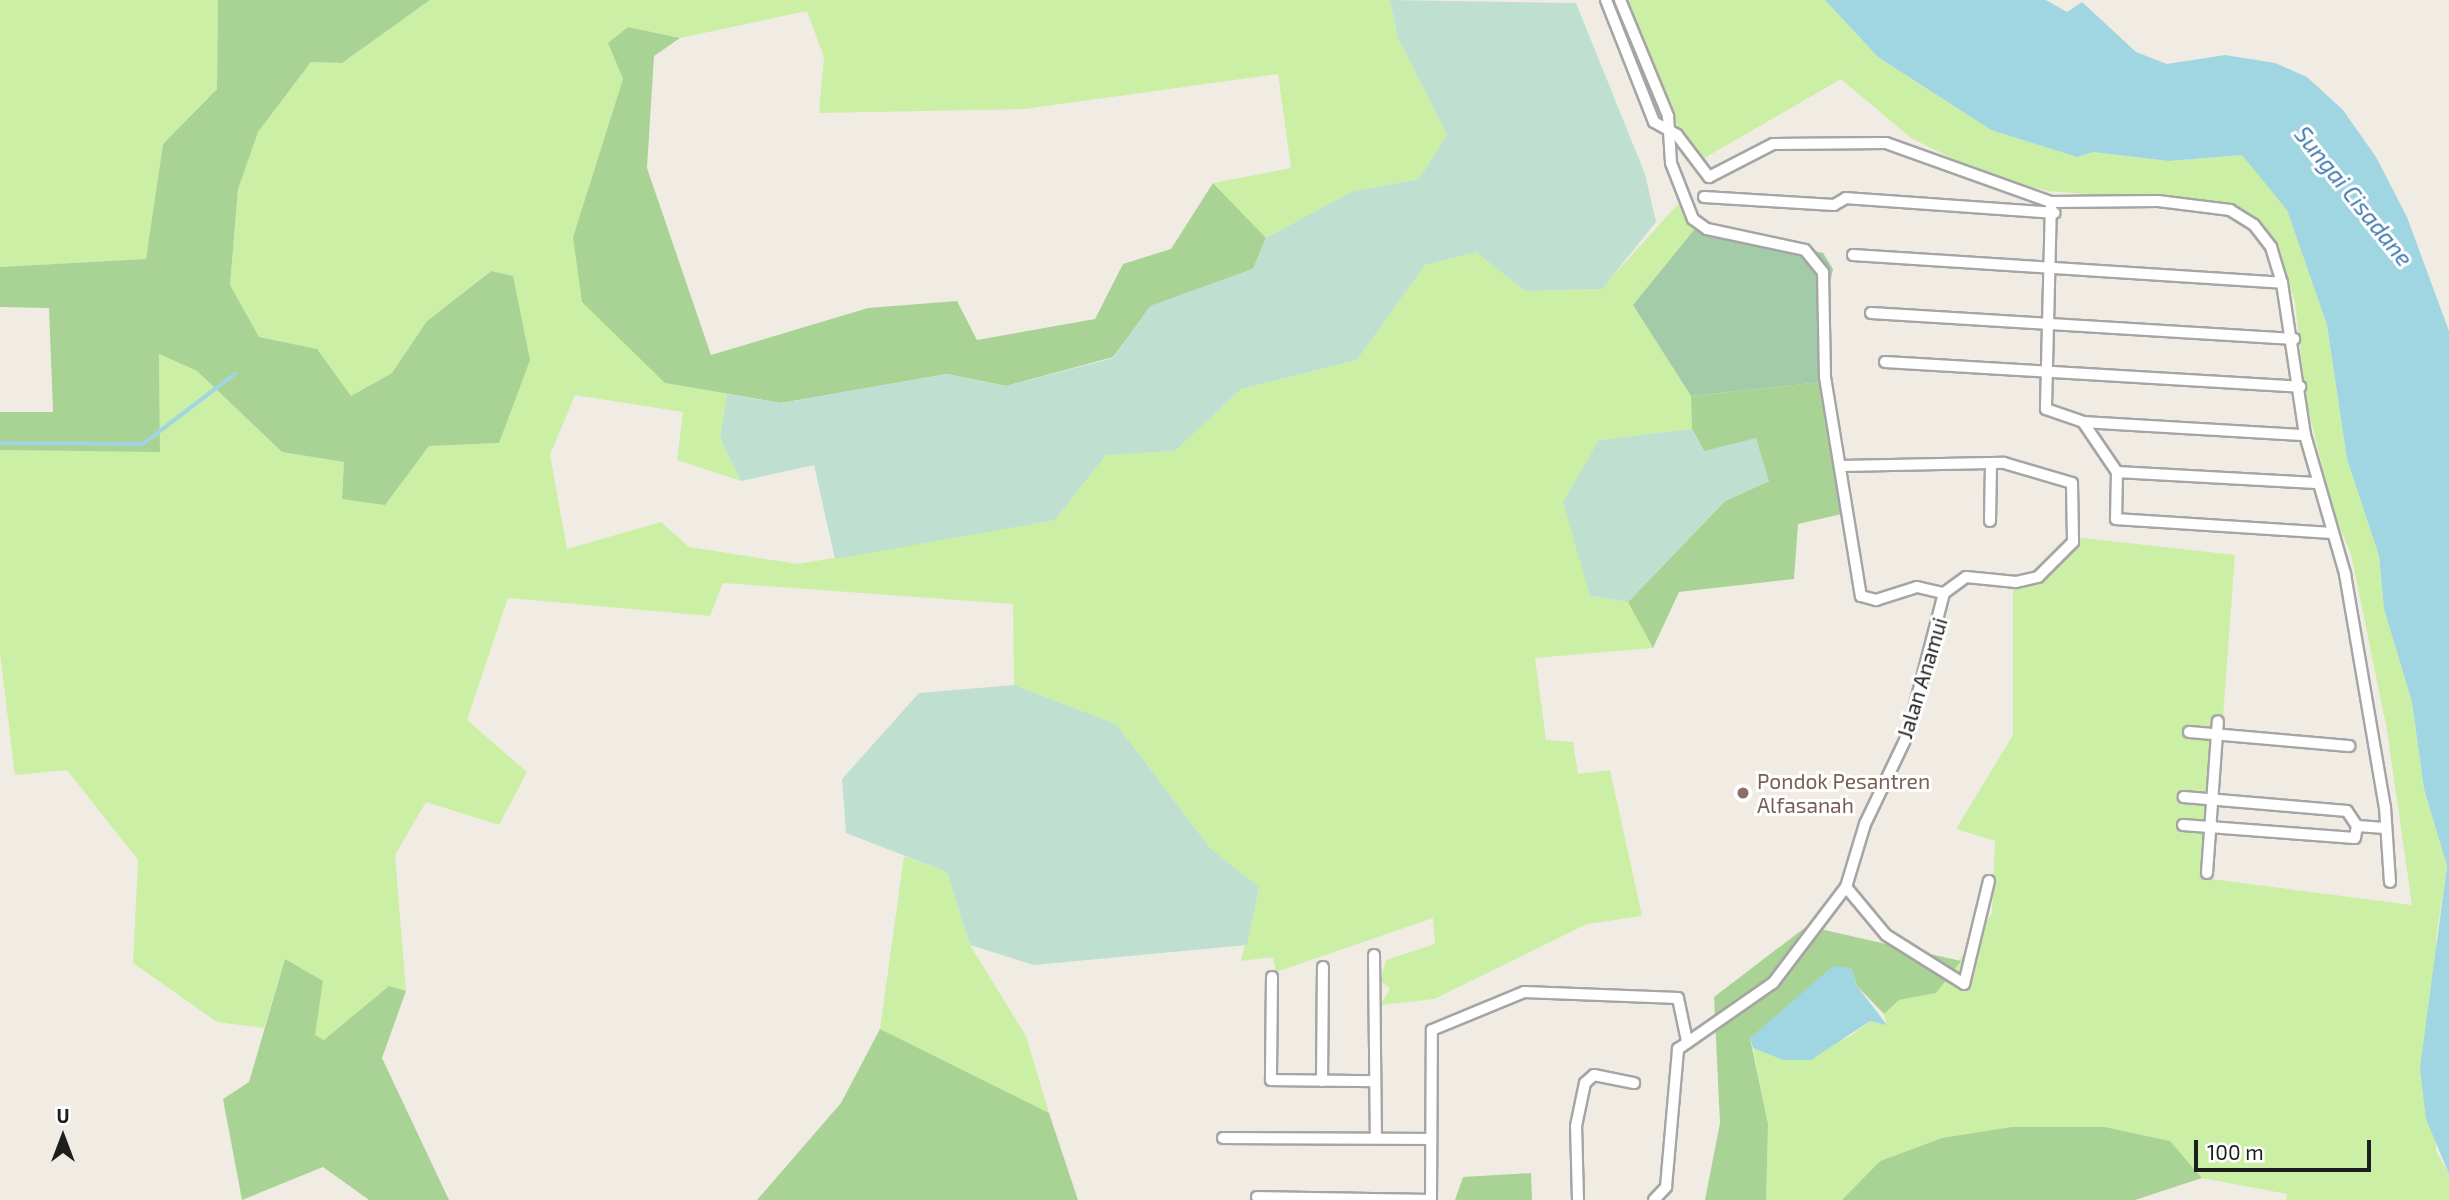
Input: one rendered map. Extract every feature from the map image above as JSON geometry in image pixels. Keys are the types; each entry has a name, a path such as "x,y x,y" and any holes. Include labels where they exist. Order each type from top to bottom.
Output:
{"street":[{"path":"1606,0 1654,122 1666,132 1677,135 1709,177 1773,144 1886,143 2053,207"},
{"name":"Jalan Anamui","path":"1620,0 1668,116 1666,132 1677,188 1693,219 1707,229 1805,250 1820,265 1825,377 1861,596 1876,600 1917,586 1944,593 1907,736 1865,824 1846,887 1773,983 1687,1041"},
{"path":"1704,197 1834,205 1846,198 2053,207 2158,201 2230,210 2254,225 2270,247 2283,283 2294,339 2305,435 2316,483 2345,574 2385,828 2390,882"},
{"path":"2053,207 2046,409 2083,422 2305,435"},
{"path":"1853,254 2283,283"},
{"path":"1871,313 2294,339"},
{"path":"1885,362 2300,387"},
{"path":"2083,422 2117,472 2116,519 2331,533"},
{"path":"1990,521 1991,463"},
{"path":"1841,466 2018,464 2070,481 2073,542 2030,581 1966,577 1944,593"},
{"path":"2117,472 2316,483"},
{"path":"2207,873 2218,721"},
{"path":"2189,732 2349,746"},
{"path":"2183,825 2355,838 2357,826 2347,811 2184,797"},
{"path":"2357,826 2385,828"},
{"path":"1846,887 1886,935 1964,984 1989,881"},
{"path":"1374,955 1376,1139"},
{"path":"1322,1081 1323,967"},
{"path":"1272,977 1270,1080 1375,1081"},
{"path":"1257,1197 1429,1200 1432,1030 1524,992 1678,998 1687,1041 1673,1067 1675,1123 1666,1186 1654,1200"},
{"path":"1578,1200 1576,1126 1585,1083 1594,1075 1634,1083"},
{"path":"1223,1138 1432,1139"}],"green space":[{"path":"0,0 218,0 217,89 163,144 146,259 0,267"},
{"path":"218,0 430,0 342,63 311,62 258,132 238,189 230,285 259,337 317,349 351,396 392,373 427,321 491,271 513,276 530,360 499,443 429,446 385,505 342,499 344,462 282,452 197,371 159,354 160,452 0,450 0,412 53,412 49,308 0,307 0,267 146,259 163,144 217,89"},
{"path":"430,0 1390,0 1398,38 1447,135 1419,179 1351,192 1266,238 1213,183 1291,168 1278,74 1025,109 819,113 824,57 807,11 680,38 628,27 608,43 623,79 573,237 665,383 727,394 720,438 741,481 677,460 683,412 575,395 550,455 567,549 661,522 689,547 798,564 1055,520 1106,455 1175,451 1241,389 1357,360 1425,265 1476,252 1525,291 1601,289 1678,204 1698,225 1633,305 1691,396 1692,429 1599,440 1590,596 1628,602 1653,648 1535,658 1546,740 1573,742 1578,774 1610,770 1642,916 1587,924 1434,999 1381,1005 1390,988 1380,981 1386,960 1435,944 1433,918 1276,972 1273,957 1241,961 1259,887 1210,848 1116,724 1014,685 1013,604 723,583 710,616 508,598 467,720 527,772 499,825 426,802 395,855 406,991 389,986 325,1040 315,1036 285,959 264,1028 217,1022 133,963 138,860 67,770 15,775 0,654 0,450 160,451 159,354 197,371 282,452 344,462 342,499 385,504 429,446 499,443 518,311 513,276 490,271 427,321 392,373 351,396 316,349 259,337 230,285 238,188 258,132 311,62 342,63"},
{"path":"1390,0 1576,3 1645,174 1656,222 1602,289 1525,291 1476,252 1425,265 1357,360 1241,389 1175,451 1106,455 1055,520 835,559 814,465 741,481 720,438 727,394 781,403 947,374 1006,386 1113,358 1150,306 1253,269 1266,238 1351,192 1419,179 1447,135 1398,38"},
{"path":"1622,0 1825,0 1878,57 1991,130 2077,157 2093,152 2169,161 2242,155 2264,175 2287,210 2327,325 2347,459 2379,556 2384,609 2412,702 2424,789 2447,866 2436,939 2436,1151 2449,1174 2449,1200 2286,1200 2287,1194 2202,1178 2170,1141 2105,1127 2011,1127 1942,1138 1880,1161 1842,1200 1766,1200 1768,1124 1753,1048 1783,1060 1849,1037 1870,1021 1887,1024 1884,1014 1899,1000 1936,993 1992,913 1995,841 1956,829 2013,735 2013,579 2039,581 2074,537 2235,555 2211,879 2412,905 2387,730 2351,554 2334,514 2306,400 2295,303 2280,250 2256,219 2225,205 2048,191 1985,175 1911,138 1841,79 1701,160 1679,129"},
{"path":"628,27 680,38 654,56 647,168 711,355 868,308 957,301 977,340 1095,319 1123,264 1171,249 1213,183 1266,238 1253,269 1151,306 1113,357 1006,386 947,374 781,403 665,383 582,302 573,237 623,79 608,43"},
{"path":"1698,225 1823,253 1833,269 1819,333 1822,382 1691,396 1633,305"},
{"path":"1822,382 1846,513 1798,524 1794,579 1679,592 1653,648 1628,602 1725,501 1769,481 1704,451 1692,429 1691,396"},
{"path":"1692,429 1704,451 1756,438 1769,481 1725,501 1628,602 1590,596 1563,502 1599,440"},
{"path":"1014,685 1116,724 1210,848 1259,887 1247,945 1034,965 970,945 947,872 846,833 842,779 919,693"},
{"path":"904,856 947,872 970,945 1026,1036 1049,1113 880,1029"},
{"path":"1807,926 1961,961 1936,993 1899,1000 1884,1014 1857,986 1851,968 1750,1038 1768,1124 1766,1200 1705,1200 1720,1123 1714,997"},
{"path":"285,959 323,981 315,1035 324,1040 389,986 406,991 382,1058 449,1200 369,1200 323,1167 242,1200 223,1099 249,1082"},
{"path":"880,1029 1049,1113 1078,1200 757,1200 841,1103"},
{"path":"2011,1127 2105,1127 2170,1141 2202,1178 2135,1200 1842,1200 1880,1161 1942,1138"},
{"path":"1531,1173 1532,1200 1455,1200 1463,1177"}],"water":[{"name":"Sungai Cisadane","path":"1825,0 2046,0 2067,12 2082,2 2136,52 2167,64 2225,55 2275,63 2307,77 2343,110 2376,157 2407,217 2449,331 2449,1174 2426,1119 2420,1068 2447,866 2424,789 2412,702 2384,609 2379,556 2347,459 2327,325 2287,210 2242,155 2169,161 2093,152 2077,157 1991,130 1878,57"},
{"path":"1833,966 1851,968 1857,986 1887,1025 1870,1021 1811,1060 1783,1060 1753,1048 1750,1038"}],"waterway":[{"path":"0,443 143,444 235,374"}],"place":[{"name":"Pondok Pesantren Alfasanah","path":"1743,793"}]}
